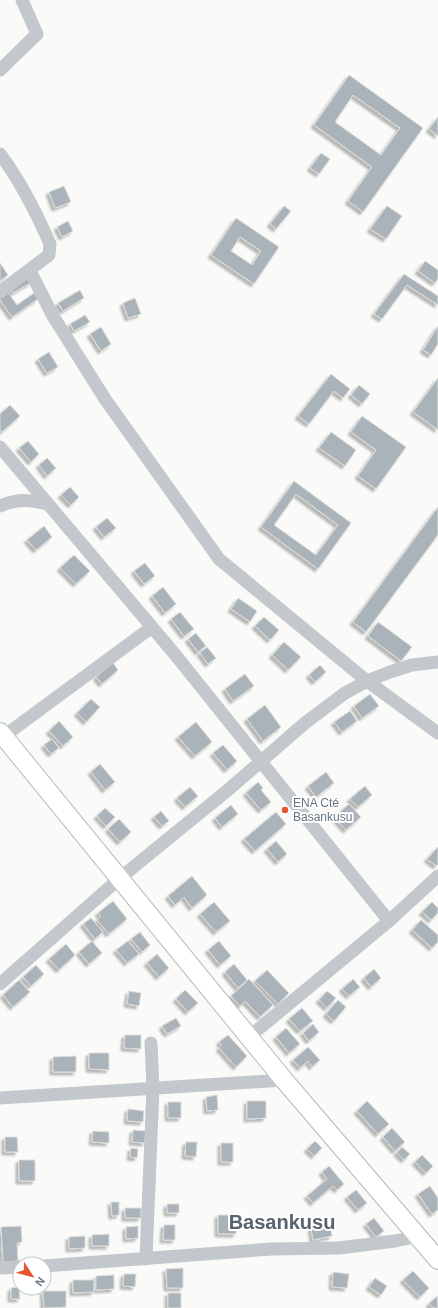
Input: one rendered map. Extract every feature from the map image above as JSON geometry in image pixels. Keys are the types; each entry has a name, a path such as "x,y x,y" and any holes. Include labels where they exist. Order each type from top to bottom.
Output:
{"street":[{"path":"0,70 36,34 22,0"},
{"path":"0,154 12,170 33,206 50,244 49,255 30,271 0,292"},
{"path":"30,271 53,316 105,399 219,559 367,681 438,733"},
{"path":"0,447 152,627 389,921"},
{"path":"0,506 24,499 48,504"},
{"path":"152,627 1,735 120,878 284,1080 438,1260"},
{"path":"0,984 120,878 305,723 345,693 367,681 412,665 438,662"},
{"path":"249,1037 389,921 438,876"},
{"path":"146,1259 153,1088 151,1043"},
{"path":"0,1098 284,1080"},
{"path":"52,1265 272,1250 338,1248 395,1241 419,1236"},
{"path":"0,1268 12,1267"}],"building":[{"path":"349,75 423,128 363,212 348,201 372,167 314,125","holes":["353,95 400,128 381,155 335,122"]},
{"path":"438,117 438,136 429,129"},
{"path":"321,153 330,159 319,174 310,168"},
{"path":"64,186 71,202 55,208 49,192"},
{"path":"284,206 291,211 276,229 270,224"},
{"path":"387,206 402,216 386,239 370,229"},
{"path":"236,218 279,247 254,284 211,255","holes":["240,237 261,251 252,265 231,251"]},
{"path":"68,221 73,231 62,237 57,227"},
{"path":"425,261 438,270 438,279 435,283 418,271"},
{"path":"0,263 8,275 0,281"},
{"path":"404,274 438,296 438,305 407,285 382,319 374,314"},
{"path":"29,275 32,282 13,293 9,286"},
{"path":"80,290 84,298 63,311 58,303"},
{"path":"7,291 17,305 34,293 38,299 12,317 0,300 0,296"},
{"path":"135,298 141,314 128,318 123,303"},
{"path":"85,315 90,322 74,331 70,324"},
{"path":"438,326 438,344 431,355 423,350"},
{"path":"101,327 111,344 101,351 90,334"},
{"path":"49,352 58,367 47,373 38,359"},
{"path":"331,374 350,389 343,398 334,391 309,424 298,416"},
{"path":"438,378 438,430 413,412"},
{"path":"359,385 370,394 362,404 351,395"},
{"path":"10,405 20,416 2,432 0,430 0,414"},
{"path":"362,416 406,447 376,489 358,476 376,450 351,432"},
{"path":"331,432 356,450 345,466 319,448"},
{"path":"28,441 39,454 31,462 19,448"},
{"path":"47,458 56,468 47,476 39,465"},
{"path":"294,481 351,523 318,569 261,527","holes":["296,494 338,525 316,555 274,525"]},
{"path":"70,487 79,497 71,505 61,495"},
{"path":"438,507 438,535 366,632 353,622"},
{"path":"107,518 116,528 104,537 96,527"},
{"path":"44,526 52,537 36,550 27,540"},
{"path":"74,555 90,571 76,584 60,568"},
{"path":"145,563 155,576 144,584 134,571"},
{"path":"163,587 176,604 165,613 152,596"},
{"path":"238,598 257,611 250,622 231,609"},
{"path":"180,612 194,629 184,636 171,619"},
{"path":"264,617 279,630 270,640 255,626"},
{"path":"378,622 412,647 401,661 368,636"},
{"path":"196,633 206,646 198,652 188,639"},
{"path":"284,642 301,657 288,670 272,655"},
{"path":"207,647 216,658 208,664 200,653"},
{"path":"113,663 118,670 102,684 96,677"},
{"path":"320,665 326,672 315,682 309,675"},
{"path":"245,674 254,686 233,701 225,689"},
{"path":"370,694 379,706 362,718 354,706"},
{"path":"91,699 100,707 86,722 77,713"},
{"path":"265,705 281,727 263,741 247,719"},
{"path":"350,711 357,721 342,732 334,722"},
{"path":"59,721 73,737 63,746 49,731"},
{"path":"196,722 212,742 195,756 178,737"},
{"path":"52,739 59,748 51,754 44,745"},
{"path":"223,745 237,761 227,770 213,753"},
{"path":"100,764 115,782 105,790 91,772"},
{"path":"326,772 334,783 316,797 308,786"},
{"path":"258,782 263,788 261,790 271,802 261,810 246,793"},
{"path":"365,786 372,795 358,807 350,799"},
{"path":"190,787 198,796 185,807 177,798"},
{"path":"349,804 361,817 346,830 334,817"},
{"path":"231,805 238,814 222,827 215,818"},
{"path":"105,808 115,817 106,826 97,816"},
{"path":"161,811 169,821 162,826 154,817"},
{"path":"276,812 286,824 255,851 244,839"},
{"path":"119,819 131,832 120,842 108,829"},
{"path":"276,841 287,854 278,862 267,849"},
{"path":"438,847 438,864 436,866 427,859"},
{"path":"192,876 207,895 192,908 184,897 175,905 168,896"},
{"path":"113,901 127,919 109,934 97,920 101,916 98,913"},
{"path":"214,902 230,921 216,932 200,914"},
{"path":"432,902 438,908 438,913 431,920 422,912"},
{"path":"91,918 103,932 95,939 83,924"},
{"path":"421,920 438,935 438,942 432,948 412,930"},
{"path":"140,932 150,945 142,952 131,939"},
{"path":"92,941 102,953 89,964 79,952"},
{"path":"128,941 139,954 127,963 116,950"},
{"path":"219,941 231,956 220,965 208,950"},
{"path":"66,944 75,955 59,970 49,959"},
{"path":"157,954 169,968 159,977 147,963"},
{"path":"234,964 247,980 238,988 225,972"},
{"path":"36,965 44,974 31,986 23,977"},
{"path":"374,969 381,978 371,987 364,978"},
{"path":"267,970 289,993 278,1004 255,981"},
{"path":"249,979 273,1005 260,1017 245,1001 240,1006 231,996"},
{"path":"353,979 360,987 349,996 342,989"},
{"path":"19,980 30,992 13,1007 3,995"},
{"path":"185,990 198,1003 188,1012 176,999"},
{"path":"129,991 141,993 139,1006 127,1004"},
{"path":"327,991 336,998 327,1008 319,1000"},
{"path":"338,1000 346,1007 334,1021 326,1014"},
{"path":"302,1008 313,1021 300,1031 289,1019"},
{"path":"176,1018 181,1026 167,1034 162,1026"},
{"path":"313,1024 319,1032 309,1041 303,1033"},
{"path":"286,1028 300,1044 289,1053 276,1037"},
{"path":"125,1035 141,1035 141,1049 124,1048"},
{"path":"228,1035 247,1056 236,1067 219,1048 222,1045 219,1042"},
{"path":"308,1047 320,1060 312,1067 308,1061 300,1068 293,1060"},
{"path":"89,1053 109,1053 109,1070 89,1069"},
{"path":"76,1056 76,1072 53,1072 53,1057"},
{"path":"217,1095 218,1110 207,1111 206,1097"},
{"path":"247,1101 266,1101 266,1118 247,1119"},
{"path":"367,1101 389,1124 378,1134 357,1111"},
{"path":"168,1102 181,1102 181,1118 168,1118"},
{"path":"128,1109 144,1111 143,1122 127,1121"},
{"path":"392,1128 405,1142 395,1151 383,1137"},
{"path":"133,1130 146,1131 145,1143 132,1142"},
{"path":"93,1131 109,1132 109,1143 92,1142"},
{"path":"5,1137 17,1137 18,1152 5,1152"},
{"path":"315,1141 322,1148 314,1156 307,1149"},
{"path":"186,1142 197,1142 196,1157 185,1156"},
{"path":"221,1143 233,1143 233,1162 221,1162"},
{"path":"402,1147 410,1154 404,1160 397,1153"},
{"path":"131,1148 138,1149 137,1158 130,1157"},
{"path":"422,1155 433,1166 426,1173 415,1162"},
{"path":"19,1160 35,1160 35,1181 19,1181"},
{"path":"329,1166 344,1184 337,1190 333,1186 313,1203 307,1196 327,1179 322,1172"},
{"path":"430,1186 438,1198 438,1210 432,1214 418,1194"},
{"path":"356,1190 367,1203 358,1210 347,1197"},
{"path":"111,1202 119,1202 119,1215 112,1216"},
{"path":"167,1204 179,1204 179,1213 167,1213"},
{"path":"125,1208 141,1208 141,1218 125,1218"},
{"path":"218,1215 237,1215 236,1234 218,1234"},
{"path":"374,1218 384,1231 376,1237 366,1224"},
{"path":"164,1225 175,1225 175,1240 163,1240"},
{"path":"330,1225 332,1236 313,1240 311,1228"},
{"path":"21,1226 22,1242 17,1243 18,1256 12,1256 12,1261 3,1262 1,1227"},
{"path":"138,1226 138,1238 126,1239 126,1227"},
{"path":"109,1234 109,1246 92,1246 92,1235"},
{"path":"85,1236 85,1248 69,1249 69,1237"},
{"path":"183,1268 183,1288 167,1288 166,1269"},
{"path":"413,1271 429,1288 420,1297 403,1280"},
{"path":"333,1272 349,1274 347,1288 332,1287"},
{"path":"124,1274 136,1274 135,1287 123,1286"},
{"path":"114,1275 114,1289 96,1290 96,1276"},
{"path":"375,1278 387,1286 381,1295 369,1287"},
{"path":"73,1280 94,1280 94,1292 73,1293"},
{"path":"11,1288 12,1296 20,1296 20,1299 11,1299"},
{"path":"52,1291 66,1291 66,1307 44,1308 43,1296 52,1296"},
{"path":"168,1293 181,1293 181,1308 168,1308"},
{"path":"437,1296 438,1308 434,1308 429,1304"}],"place":[{"name":"ENA Cté Basankusu","path":"285,810"}],"district":[{"name":"Basankusu","path":"282,1222"}]}
